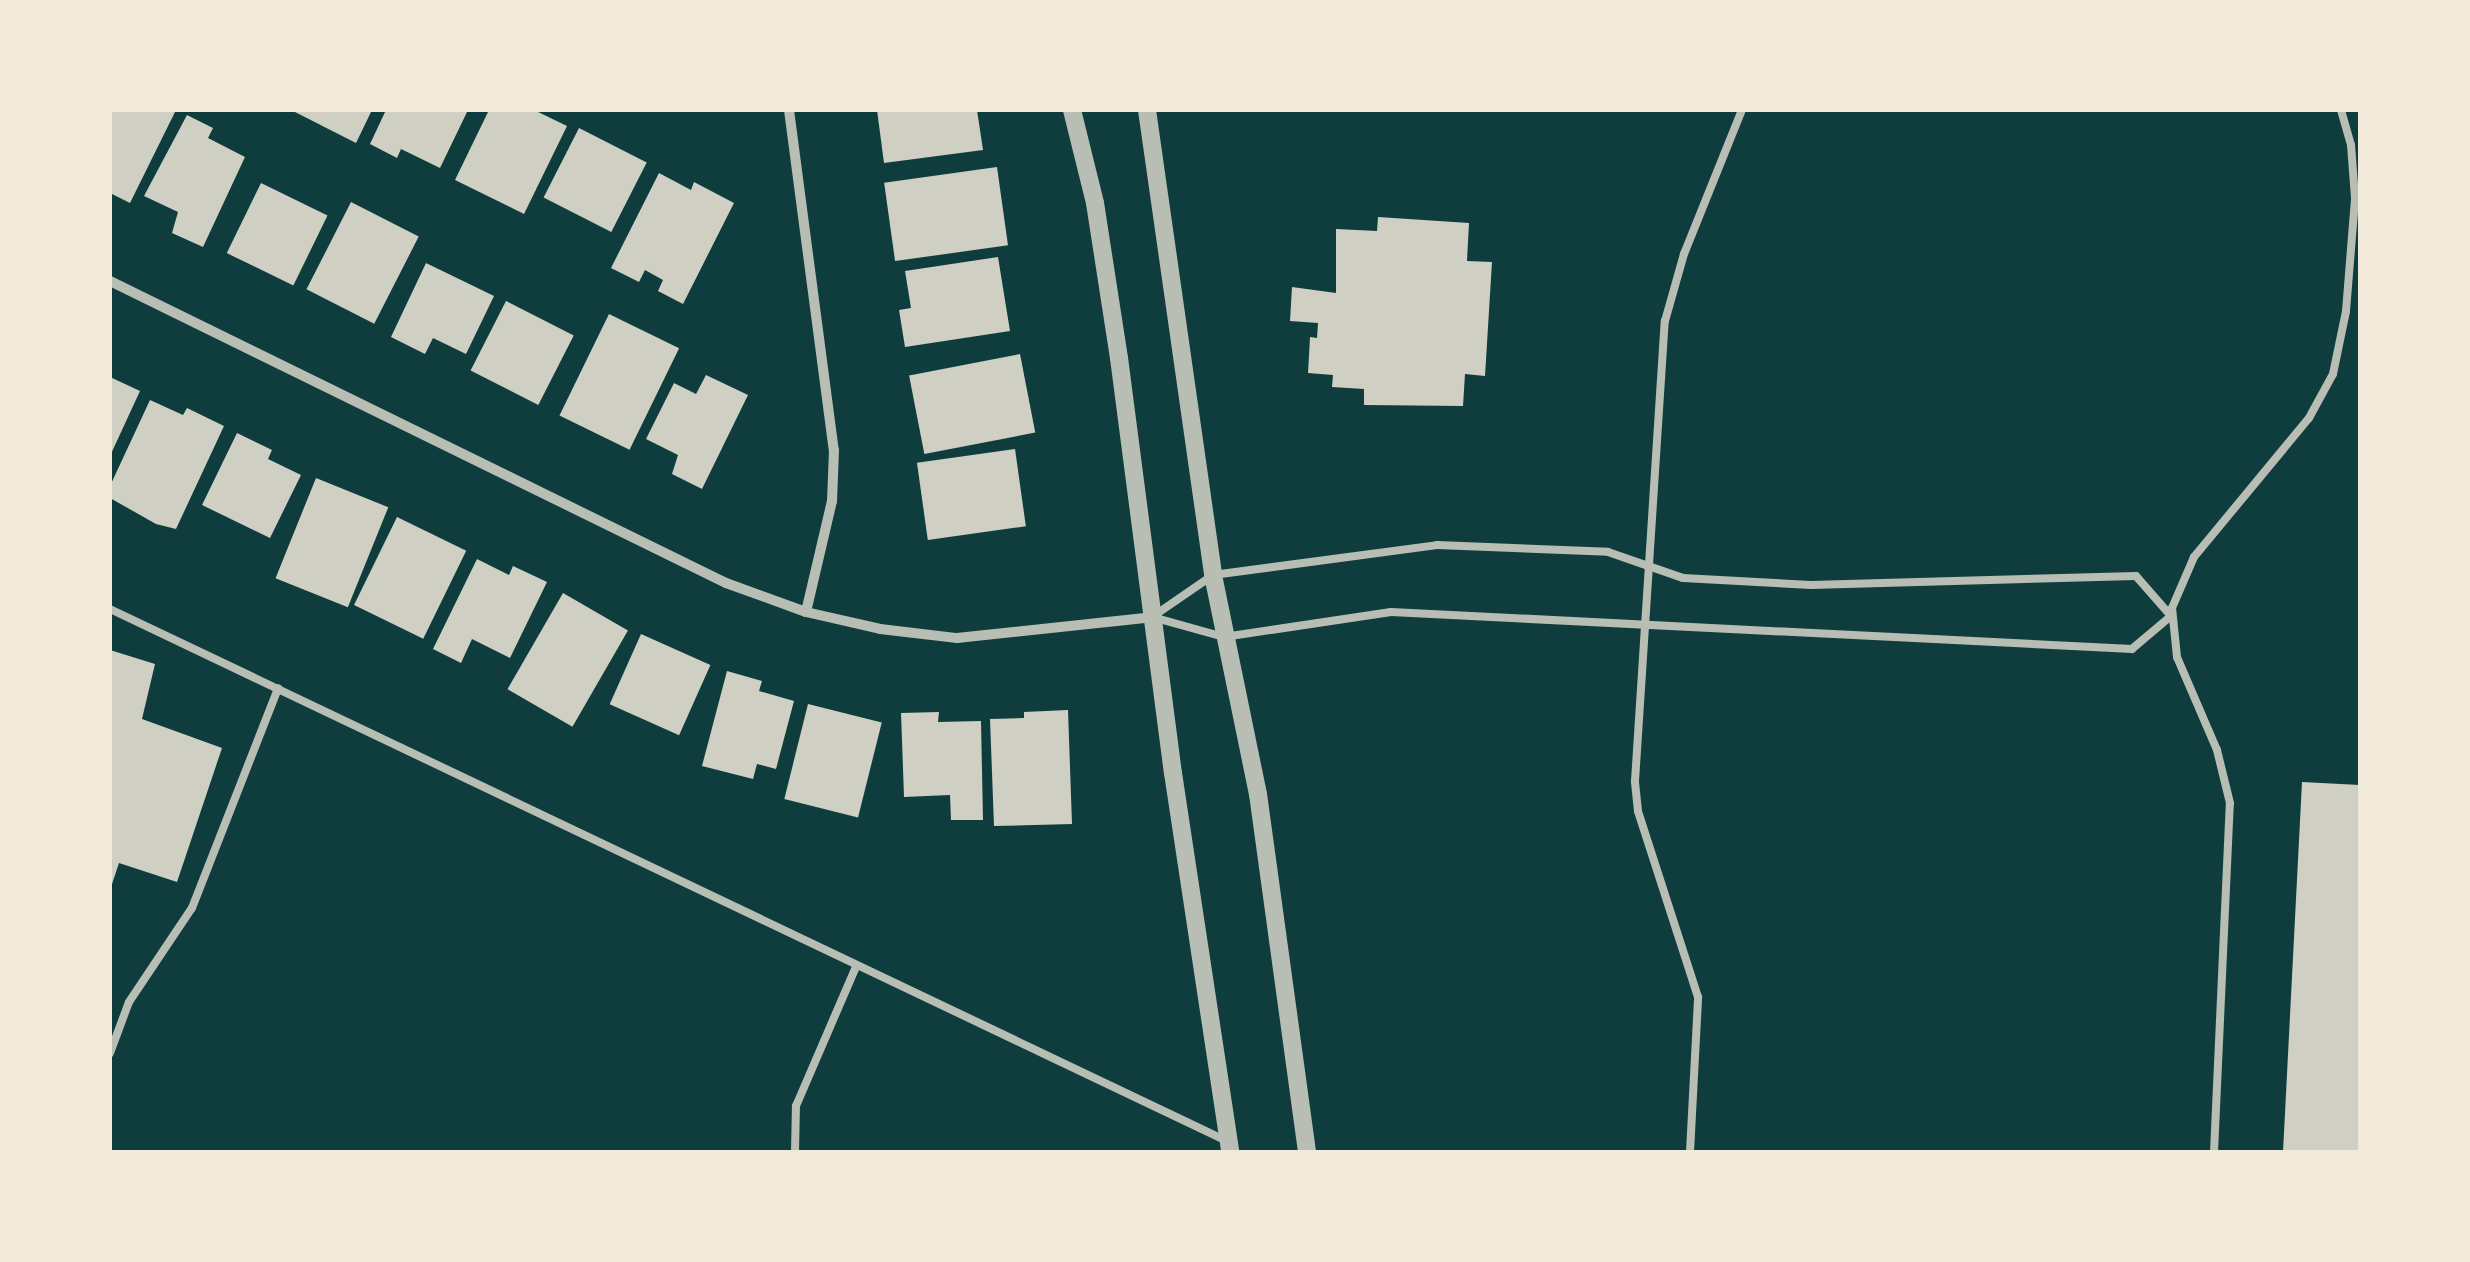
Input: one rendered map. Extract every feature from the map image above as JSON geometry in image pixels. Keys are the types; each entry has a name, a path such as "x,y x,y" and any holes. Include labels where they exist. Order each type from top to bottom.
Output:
{"street":[{"path":"789,110 834,450 832,500 806,612"},
{"path":"1072,110 1095,204 1230,1147"},
{"path":"1147,110 1213,575 1258,794 1307,1152"},
{"path":"110,281 726,583 806,612 880,629 957,638 1152,617"}],"lane":[{"path":"1690,1152 1698,997 1635,791 1646,566 1668,305 1684,254 1742,110"},
{"path":"2214,1152 2230,803 2218,750 2177,657 2171,616 2188,566 2309,418 2332,374 2349,292 2355,198 2352,156 2341,110"},
{"path":"1152,617 1213,575 1437,544 1608,552 1684,578 1812,585 2136,576 2171,616"},
{"path":"110,608 1230,1147"},
{"path":"1152,617 1224,637 1391,612 2132,650 2171,616"},
{"path":"110,1053 129,1002 192,908 278,688"},
{"path":"795,1152 796,1106 856,966"}],"building":[{"path":"110,110 176,110 130,203 110,193"},
{"path":"291,110 372,110 356,143"},
{"path":"386,110 468,110 440,168 401,149 397,158 370,144"},
{"path":"489,110 534,110 567,126 524,214 455,180"},
{"path":"877,110 977,110 983,150 884,163"},
{"path":"187,115 213,128 208,138 245,157 203,247 172,233 178,212 144,196"},
{"path":"579,128 647,163 611,232 544,197"},
{"path":"997,167 1008,245 895,261 884,183"},
{"path":"659,173 691,190 694,182 734,203 683,304 658,291 663,280 645,270 639,282 611,268"},
{"path":"261,183 328,215 293,286 227,253"},
{"path":"351,202 419,237 374,324 307,289"},
{"path":"1378,217 1469,223 1467,261 1492,262 1485,376 1465,374 1463,406 1364,405 1364,389 1332,387 1333,375 1308,373 1310,337 1317,338 1318,323 1290,321 1292,287 1336,293 1336,229 1377,231"},
{"path":"998,257 1010,331 905,347 899,310 911,308 905,271"},
{"path":"426,263 494,296 466,354 433,338 425,354 391,337"},
{"path":"506,301 574,336 538,405 471,370"},
{"path":"609,314 679,348 630,450 559,416"},
{"path":"1020,354 1035,433 924,454 909,376"},
{"path":"706,375 748,395 702,489 672,474 678,455 646,439 674,383 696,394"},
{"path":"110,377 140,391 110,456"},
{"path":"150,400 183,415 187,408 224,426 176,529 156,524 110,498 110,486"},
{"path":"237,433 272,450 268,459 301,475 270,538 202,505"},
{"path":"1015,449 1026,526 928,540 917,463"},
{"path":"316,478 388,507 348,607 276,578"},
{"path":"397,517 466,551 423,639 354,605"},
{"path":"477,559 509,575 513,566 547,582 510,658 472,639 461,663 433,649"},
{"path":"563,593 628,630 572,727 508,689"},
{"path":"641,634 710,665 679,735 610,704"},
{"path":"110,650 155,664 142,719 222,748 177,882 119,863 110,890"},
{"path":"727,671 762,681 759,691 794,701 776,769 757,764 753,779 702,766"},
{"path":"808,704 882,722 858,817 784,799"},
{"path":"1068,710 1072,824 994,826 990,719 1024,718 1024,712"},
{"path":"939,712 938,722 981,721 983,820 951,820 950,795 904,797 901,713"},
{"path":"2302,782 2360,785 2360,1152 2283,1152"}]}
